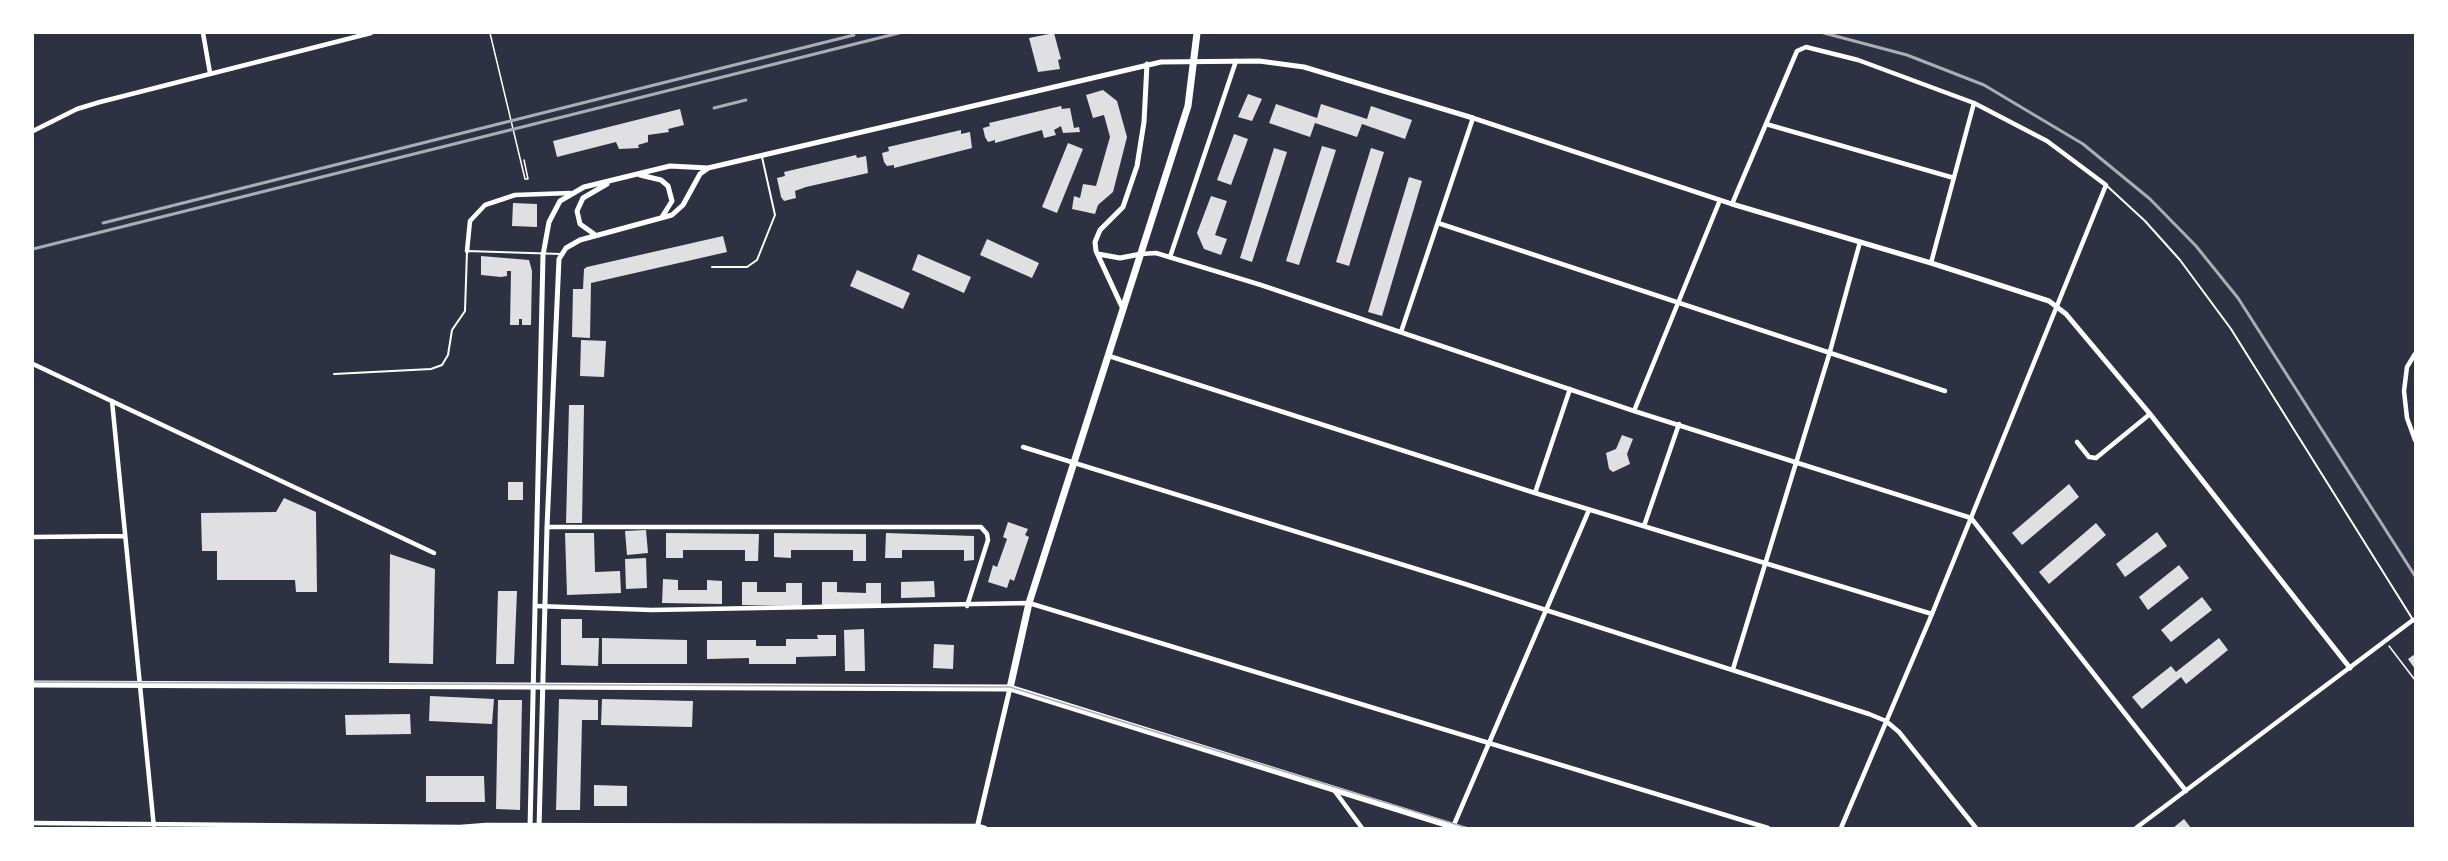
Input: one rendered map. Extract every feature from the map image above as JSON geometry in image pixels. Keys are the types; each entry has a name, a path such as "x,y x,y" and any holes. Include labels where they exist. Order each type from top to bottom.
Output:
{"main road":[{"path":"1010,688 1029,603 1188,106 1195,66 1197,33"},
{"path":"33,684 1010,688 1455,828"}],"street":[{"path":"203,33 210,73"},
{"path":"33,130 100,102 371,33"},
{"path":"1732,204 1797,51 1806,47 1858,60 1974,103 2047,141 2106,185 1932,615 1841,828"},
{"path":"467,251 470,221 484,206 515,195 570,193 678,165 708,168 762,157 1147,64 1202,61 1283,63 1304,67 1473,118 1732,204 2034,295 2058,308 2150,414 2350,668"},
{"path":"1170,257 1236,62"},
{"path":"1123,309 1098,254 1095,242 1098,234 1123,207 1137,166 1143,131 1147,64"},
{"path":"1931,263 1974,103"},
{"path":"1401,332 1473,118"},
{"path":"1766,124 1954,178"},
{"path":"539,827 557,266 561,254 575,242 676,212 700,174 708,168"},
{"path":"637,175 661,180 670,190 670,206 658,219"},
{"path":"599,235 583,228 577,211 583,198 612,181"},
{"path":"530,827 543,255 547,229 555,208 570,193"},
{"path":"1634,411 1720,200"},
{"path":"1438,223 1829,355 1945,391"},
{"path":"1733,669 1829,355 1860,242"},
{"path":"1098,254 1120,258 1156,253 1170,257 1634,411 1971,518 2186,791"},
{"path":"2415,354 2407,367 2404,391 2407,418 2415,440"},
{"path":"1109,356 1589,510 1932,615"},
{"path":"33,364 434,553"},
{"path":"1535,493 1570,388"},
{"path":"112,401 154,826"},
{"path":"2077,442 2089,457 2096,458 2150,414"},
{"path":"1644,526 1679,424"},
{"path":"1023,447 1733,669 1886,721 1899,732 1976,828"},
{"path":"1455,828 1589,510"},
{"path":"547,527 981,527 987,534 987,540 967,606"},
{"path":"33,537 124,536"},
{"path":"536,606 652,610 967,606 1029,603 1491,741 1768,828"},
{"path":"2136,828 2385,641 2414,622"},
{"path":"977,827 1010,688"},
{"path":"1332,788 1362,828"},
{"path":"33,824 460,828 985,828"}],"lane":[{"path":"712,267 747,267 757,260 761,252 775,215 762,157"},
{"path":"2106,185 2145,221 2180,260 2231,328 2414,622"},
{"path":"334,374 431,369 442,365 448,355 452,330 465,311 467,251 561,254"}],"path":[{"path":"490,33 525,179 528,178 524,160"},
{"path":"2385,641 2415,680"}],"building":[{"path":"1054,33 1061,59 1058,60 1060,69 1038,72 1029,38"},
{"path":"1103,90 1117,101 1127,137 1113,192 1098,205 1095,214 1072,209 1074,196 1080,198 1083,184 1096,186 1110,137 1104,115 1093,118 1086,95"},
{"path":"1248,94 1262,99 1252,121 1238,117"},
{"path":"1276,104 1317,118 1321,104 1367,119 1371,106 1412,120 1405,139 1362,124 1357,137 1315,123 1310,137 1269,123"},
{"path":"1061,106 1062,109 1070,108 1074,128 1079,127 1080,132 1063,133 1061,126 1054,130 1056,135 1044,138 1042,130 995,143 995,140 988,142 985,137 983,128 990,126 989,123"},
{"path":"680,109 684,125 668,129 669,132 648,135 648,142 638,145 639,148 619,149 616,142 557,157 553,141"},
{"path":"961,130 961,134 970,132 972,148 894,168 894,165 887,166 884,162 882,153 889,151 888,147"},
{"path":"1234,134 1248,139 1231,185 1217,180"},
{"path":"1068,143 1083,149 1057,213 1042,207"},
{"path":"1322,146 1336,150 1299,265 1286,261"},
{"path":"1274,148 1287,152 1252,262 1240,258"},
{"path":"1371,148 1384,152 1349,266 1336,262"},
{"path":"856,155 857,158 866,156 868,173 806,187 795,191 796,198 784,201 781,197 777,178 785,176 784,172"},
{"path":"1409,177 1422,181 1382,316 1368,312"},
{"path":"1211,196 1227,201 1215,235 1227,239 1221,255 1204,249 1197,233"},
{"path":"513,203 537,204 537,227 512,226"},
{"path":"723,236 727,252 591,283 590,338 572,337 573,289 583,289 584,269"},
{"path":"987,239 1039,263 1032,278 980,255"},
{"path":"918,254 971,277 964,293 912,270"},
{"path":"481,256 529,260 532,271 531,325 522,325 522,319 519,319 519,325 510,325 511,271 507,271 507,276 501,277 481,275"},
{"path":"857,270 910,293 903,309 850,286"},
{"path":"581,340 606,341 604,377 580,376"},
{"path":"569,405 584,405 582,523 566,523"},
{"path":"1622,435 1633,439 1627,454 1630,464 1613,472 1609,469 1606,453 1616,449"},
{"path":"508,482 523,482 523,500 508,500"},
{"path":"2069,484 2079,497 2022,545 2012,533"},
{"path":"284,498 316,512 317,592 296,592 295,580 217,580 217,551 202,551 201,513 276,512"},
{"path":"1008,522 1028,529 1025,535 1029,537 1014,581 1010,579 1007,588 988,582 993,565 997,567 1007,539 1003,537"},
{"path":"2096,523 2106,535 2049,584 2039,572"},
{"path":"646,530 648,553 627,555 625,531"},
{"path":"2157,532 2167,546 2125,577 2116,564"},
{"path":"565,533 594,533 595,572 620,571 621,593 567,595"},
{"path":"666,533 759,534 758,561 745,561 745,550 683,550 683,558 666,558"},
{"path":"774,533 866,534 866,561 853,561 853,550 791,550 791,558 774,557"},
{"path":"886,533 974,536 974,560 964,561 964,550 902,550 902,558 885,558"},
{"path":"390,554 435,569 433,664 389,663"},
{"path":"646,558 647,588 626,589 625,559"},
{"path":"2179,565 2189,578 2148,610 2139,597"},
{"path":"663,579 678,580 678,590 707,590 707,580 722,581 722,604 662,603"},
{"path":"934,581 935,597 901,598 901,582"},
{"path":"742,582 757,582 757,592 786,592 786,583 802,583 802,606 742,605"},
{"path":"822,582 837,582 837,592 866,593 866,583 881,583 881,606 822,606"},
{"path":"498,591 517,591 514,664 496,664"},
{"path":"2202,597 2212,610 2171,642 2161,630"},
{"path":"561,619 582,619 582,638 599,638 598,666 561,665"},
{"path":"864,629 865,671 845,671 844,630"},
{"path":"817,635 836,635 836,656 796,657 796,664 749,664 749,658 707,659 707,640 756,640 756,646 786,646 786,639 818,639"},
{"path":"602,638 687,640 687,664 602,664"},
{"path":"2219,638 2228,650 2186,684 2181,677 2142,709 2132,697 2171,666 2176,672"},
{"path":"934,644 954,645 953,669 933,668"},
{"path":"2415,654 2415,669 2408,659"},
{"path":"430,696 494,699 492,724 429,721"},
{"path":"559,699 598,700 598,720 582,720 580,810 556,810"},
{"path":"602,699 693,701 692,727 601,725"},
{"path":"498,700 522,700 520,810 496,809"},
{"path":"410,714 411,734 346,735 345,715"},
{"path":"426,776 484,776 485,802 426,802"},
{"path":"594,785 627,786 627,806 594,806"},
{"path":"2184,819 2191,828 2173,828"}],"tram line":[{"path":"33,682 1010,687 1468,828"}],"railway":[{"path":"33,249 899,33"},
{"path":"1824,33 1907,55 1984,85 2083,144 2150,199 2196,246 2238,298 2415,576"},
{"path":"103,223 854,35"},
{"path":"714,108 746,100"}]}
